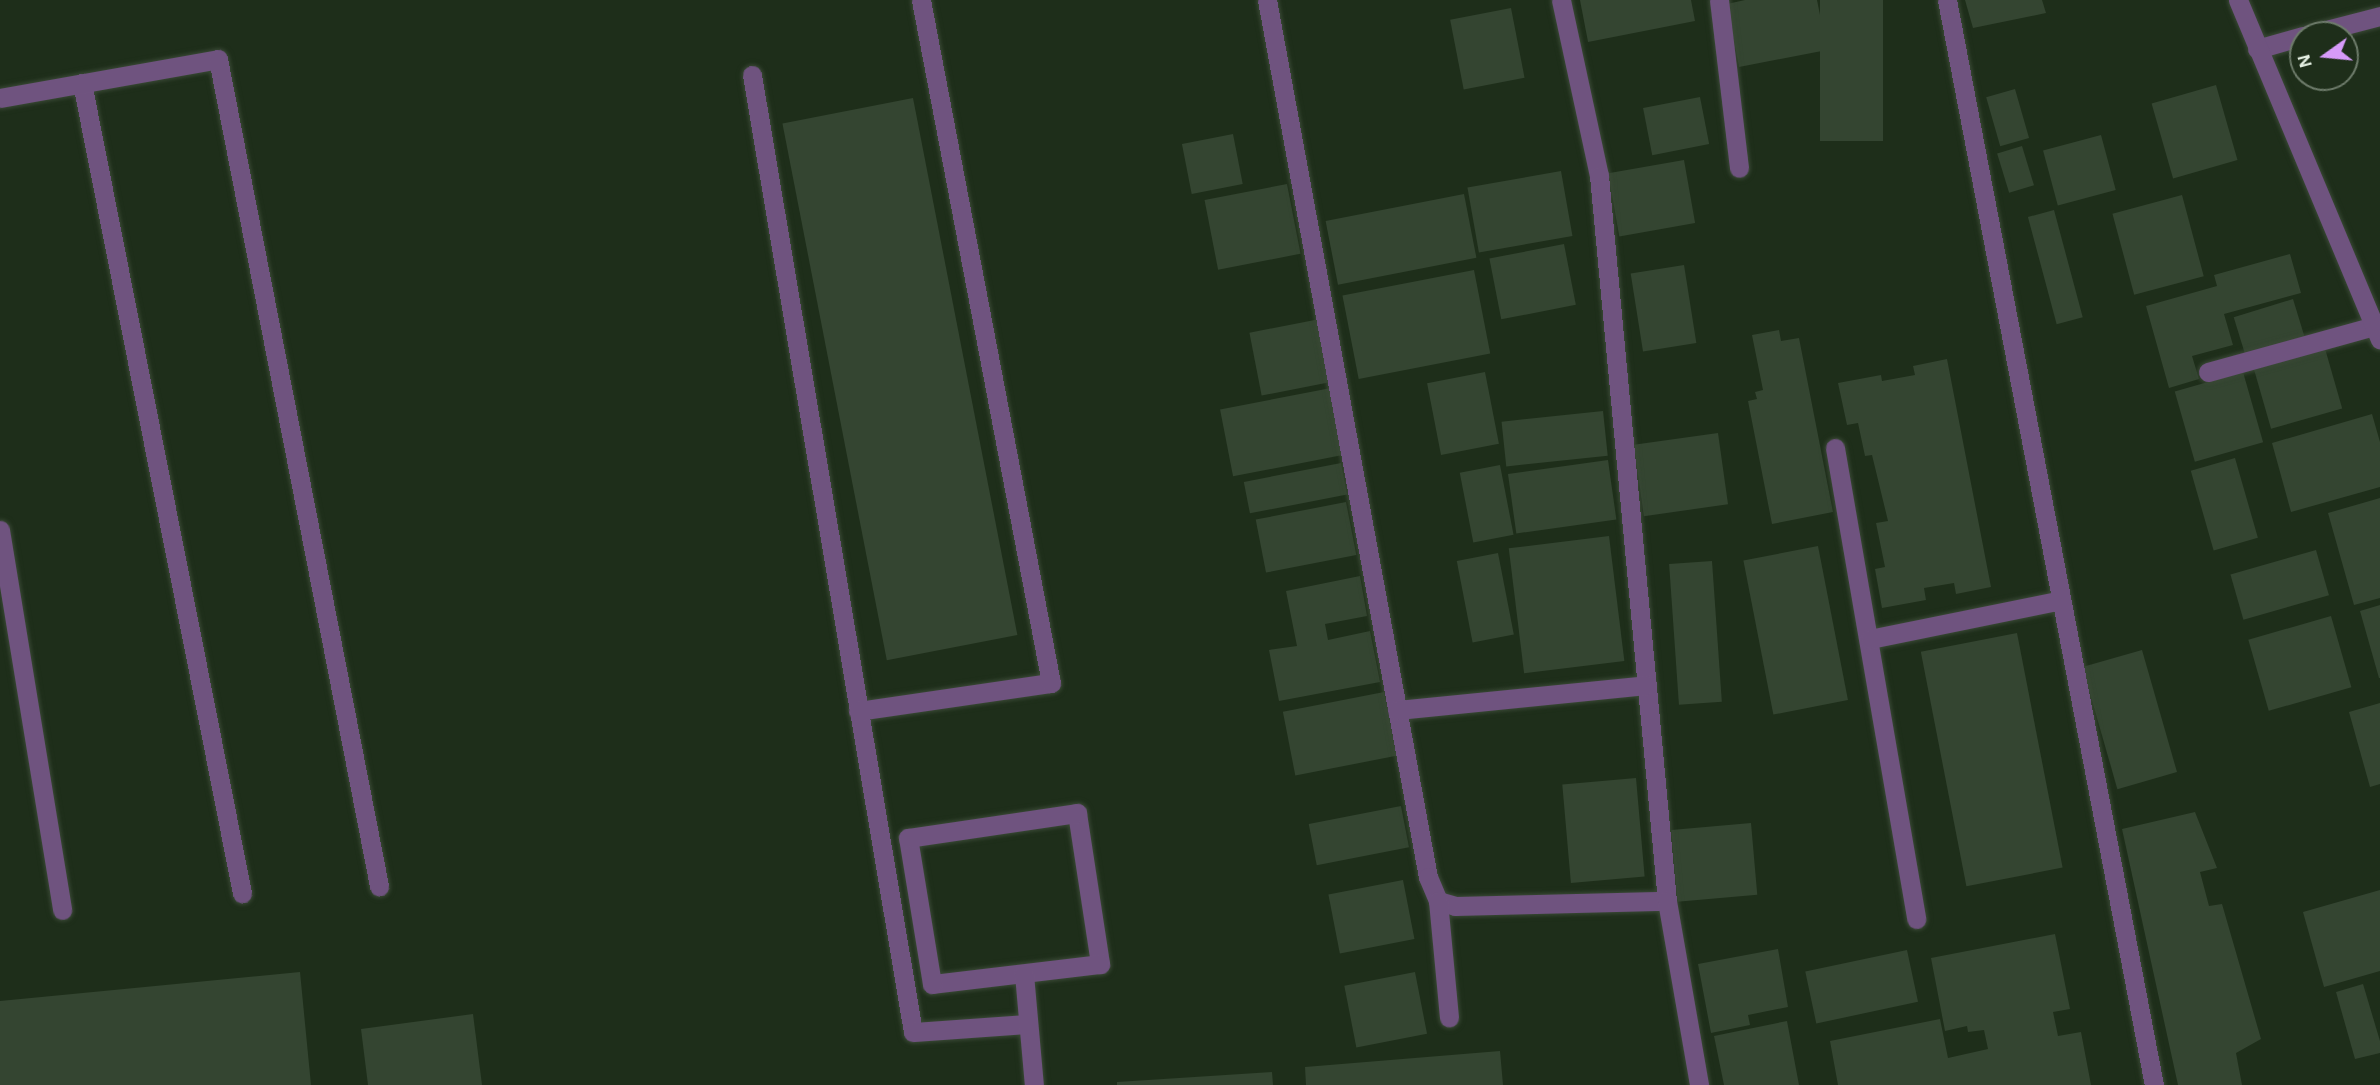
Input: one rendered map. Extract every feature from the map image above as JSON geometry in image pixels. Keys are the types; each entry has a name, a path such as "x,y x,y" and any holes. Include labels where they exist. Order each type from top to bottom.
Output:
{"street":[{"path":"858,711 1051,683 921,0"},
{"path":"1267,0 1428,877 1437,901 1449,1017"},
{"path":"1561,0 1599,176 1667,901 1699,1085"},
{"path":"1719,0 1739,167"},
{"path":"1947,0 2154,1085"},
{"path":"2208,372 2377,333 2238,0"},
{"path":"2359,22 2380,16"},
{"path":"2258,50 2289,41"},
{"path":"0,99 218,59 379,886"},
{"path":"752,75 913,1032 1028,1024"},
{"path":"82,83 242,893"},
{"path":"1835,448 1870,639 1916,919"},
{"path":"0,530 62,910"},
{"path":"1870,639 2061,600"},
{"path":"1397,710 1647,685"},
{"path":"1077,813 1100,964 1024,974 932,984 908,838 1077,813"},
{"path":"1437,901 1455,906 1667,901"},
{"path":"1024,974 1034,1085"}],"building":[{"path":"1580,0 1691,0 1695,21 1588,42"},
{"path":"1745,0 1817,0 1827,50 1739,67 1727,4"},
{"path":"1820,0 1883,0 1883,141 1820,141"},
{"path":"1965,0 2042,0 2046,13 1973,28"},
{"path":"1511,8 1525,78 1464,90 1450,20"},
{"path":"2216,85 2237,160 2173,178 2152,103"},
{"path":"2015,89 2029,138 2000,146 1986,97"},
{"path":"1700,97 1709,144 1652,155 1643,108"},
{"path":"913,98 1017,635 887,660 782,123"},
{"path":"1233,134 1243,184 1192,194 1182,144"},
{"path":"2101,135 2116,190 2058,206 2043,151"},
{"path":"2022,146 2034,185 2009,193 1997,154"},
{"path":"1684,160 1695,223 1619,236 1608,173"},
{"path":"1561,171 1572,236 1479,252 1467,187"},
{"path":"1287,184 1301,254 1218,270 1205,200"},
{"path":"1464,194 1476,258 1338,285 1326,221"},
{"path":"2182,195 2204,276 2134,295 2112,214"},
{"path":"2054,210 2083,317 2057,324 2028,217"},
{"path":"1564,244 1576,305 1501,319 1489,259"},
{"path":"2290,254 2301,293 2224,314 2233,345 2192,356 2199,379 2169,388 2146,306 2217,286 2214,275"},
{"path":"1684,265 1696,343 1643,351 1631,273"},
{"path":"1474,270 1490,353 1359,379 1342,296"},
{"path":"2293,299 2305,338 2246,356 2234,317"},
{"path":"1325,318 1337,381 1262,396 1249,333"},
{"path":"1779,330 1781,341 1799,338 1833,512 1772,524 1748,401 1757,399 1755,392 1763,390 1752,335"},
{"path":"2324,345 2342,408 2271,429 2253,365"},
{"path":"1947,359 1991,587 1956,594 1954,583 1924,588 1926,600 1882,608 1875,569 1885,567 1876,523 1888,521 1872,455 1865,456 1858,423 1847,425 1838,383 1881,375 1882,381 1915,375 1913,366"},
{"path":"1485,372 1499,444 1441,455 1427,383"},
{"path":"2243,372 2263,442 2195,462 2175,392"},
{"path":"1331,388 1344,455 1233,476 1220,410"},
{"path":"1603,411 1608,456 1506,466 1502,422"},
{"path":"2372,414 2380,442 2380,487 2291,512 2272,443"},
{"path":"1718,433 1728,504 1644,516 1634,445"},
{"path":"2235,458 2258,538 2214,550 2191,471"},
{"path":"1608,460 1616,519 1516,533 1508,474"},
{"path":"1341,463 1347,494 1250,513 1244,482"},
{"path":"1500,465 1514,535 1473,543 1460,473"},
{"path":"2380,498 2380,598 2354,605 2328,513"},
{"path":"1346,502 1356,555 1266,573 1256,520"},
{"path":"1609,536 1624,661 1524,673 1509,548"},
{"path":"1818,546 1848,700 1773,715 1743,561"},
{"path":"2316,550 2329,595 2243,620 2230,575"},
{"path":"1498,553 1514,634 1473,642 1457,561"},
{"path":"1712,561 1722,702 1679,705 1669,564"},
{"path":"1360,576 1367,616 1325,624 1328,640 1370,631 1380,682 1279,701 1269,650 1297,646 1286,591"},
{"path":"2380,605 2380,678 2379,678 2360,611"},
{"path":"2331,616 2351,687 2269,711 2248,640"},
{"path":"2017,633 2063,868 1966,886 1921,652"},
{"path":"2142,650 2177,772 2117,789 2082,667"},
{"path":"1384,692 1396,756 1295,775 1283,712"},
{"path":"2380,703 2380,784 2370,787 2349,712"},
{"path":"1636,778 1645,877 1571,883 1562,784"},
{"path":"1401,806 1409,847 1317,865 1309,824"},
{"path":"2195,812 2217,868 2200,872 2209,906 2222,904 2261,1039 2236,1053 2242,1085 2178,1085 2122,829"},
{"path":"1751,823 1757,895 1678,902 1671,830"},
{"path":"1403,880 1414,939 1340,953 1328,895"},
{"path":"2380,890 2380,971 2324,987 2303,912"},
{"path":"2055,934 2070,1009 2053,1012 2058,1036 2081,1032 2091,1085 1838,1085 1830,1041 1940,1019 1948,1058 1988,1049 1984,1030 1968,1032 1967,1026 1945,1031 1931,958"},
{"path":"1778,949 1788,1007 1748,1015 1750,1025 1711,1033 1698,964"},
{"path":"1907,950 1918,1002 1816,1023 1805,972"},
{"path":"300,972 311,1085 0,1085 0,1001"},
{"path":"1415,972 1427,1034 1356,1048 1344,986"},
{"path":"2363,984 2380,1041 2380,1053 2355,1059 2336,992"},
{"path":"473,1014 482,1085 368,1085 361,1029"},
{"path":"1787,1021 1799,1085 1724,1085 1714,1036"},
{"path":"1500,1051 1503,1085 1306,1085 1305,1067"},
{"path":"1272,1072 1273,1085 1117,1085 1117,1082"}]}
